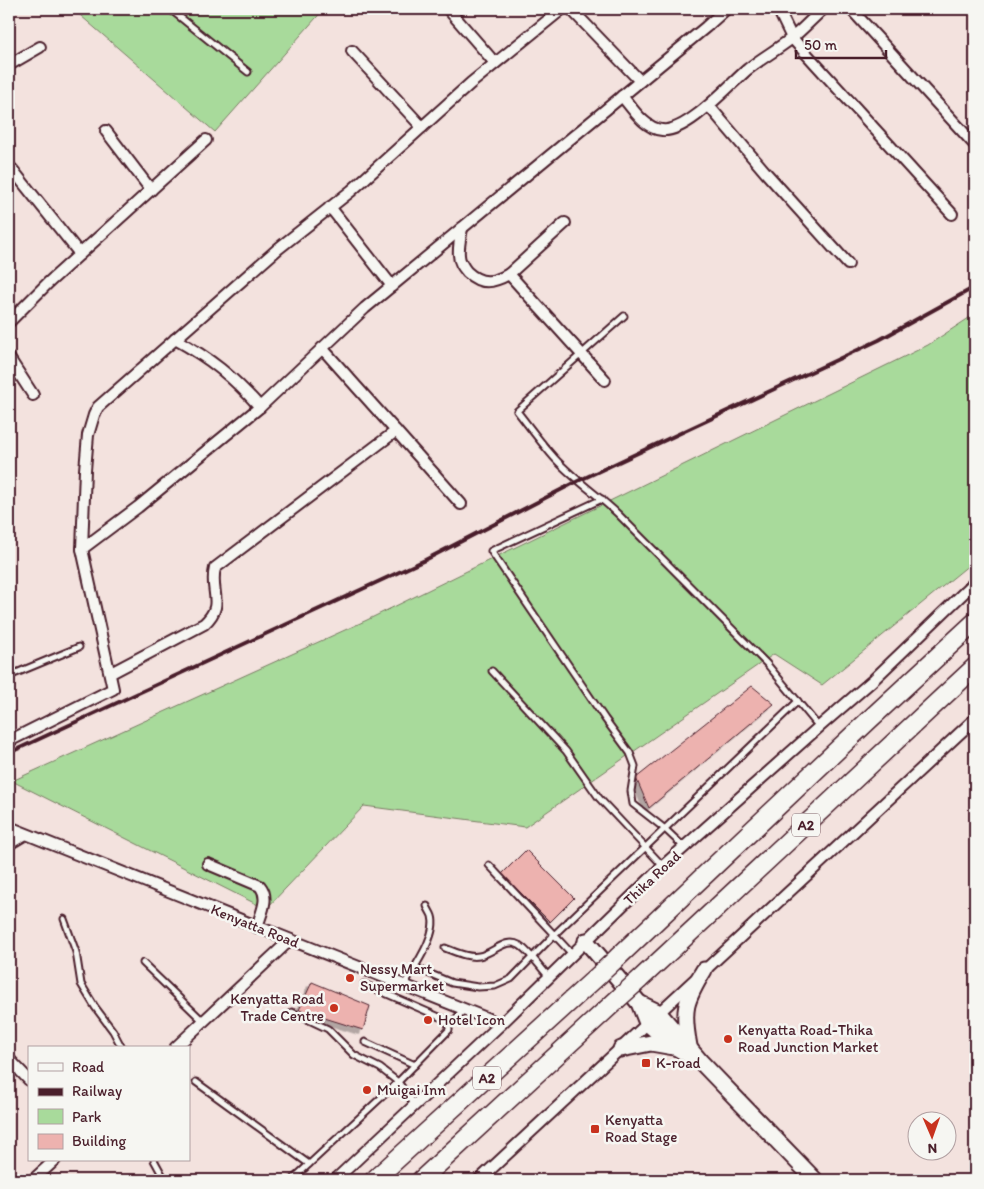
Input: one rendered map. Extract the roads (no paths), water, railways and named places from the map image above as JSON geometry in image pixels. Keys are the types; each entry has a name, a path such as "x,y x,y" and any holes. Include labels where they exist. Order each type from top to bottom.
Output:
{"highway":[{"name":"A2","path":"374,1180 599,975 975,622"},
{"name":"A2","path":"421,1180 975,667"}],"main road":[{"path":"586,941 640,1003 647,1023 700,1061 815,1180"},
{"path":"684,1048 685,1011 693,988 704,970"},
{"path":"640,1003 658,1012 684,1048"},
{"path":"621,1049 651,1043 684,1048"}],"street":[{"path":"448,9 495,63"},
{"path":"9,741 113,689 82,549 88,435 94,415 106,399 279,248 350,191 495,63 562,9"},
{"path":"571,9 640,81"},
{"path":"82,549 138,507 260,406 365,308 726,9"},
{"path":"778,9 792,38 952,214"},
{"path":"622,96 638,116 653,128 662,130 672,129 683,124 709,106 749,69 792,38 823,9"},
{"path":"851,9 975,144"},
{"path":"9,65 40,46"},
{"path":"352,50 422,127"},
{"path":"709,106 848,264"},
{"path":"106,131 151,190"},
{"path":"9,322 80,254 206,140"},
{"path":"12,169 80,254"},
{"path":"330,207 392,286"},
{"path":"462,228 458,254 460,262 475,279 484,283 499,280 509,274 565,223"},
{"path":"509,274 605,380"},
{"path":"175,339 200,353 222,369 260,406"},
{"path":"322,348 461,504"},
{"path":"9,358 33,395"},
{"path":"110,673 204,624 212,616 215,608 216,599 212,579 215,568 396,430"},
{"name":"Thika Road","path":"335,1180 501,1024 684,847 872,681 975,582"},
{"path":"479,1180 975,719"},
{"name":"Kenyatta Road","path":"9,827 24,835 501,1024"},
{"path":"9,844 24,835"},
{"path":"208,864 260,886 265,892 266,897 257,927"},
{"path":"178,1046 290,940"},
{"path":"9,1059 28,1079"},
{"path":"33,1180 53,1162"}],"lane":[{"path":"170,9 248,72"},
{"path":"624,316 517,411 551,455 602,499 767,664 818,727"},
{"path":"602,499 491,551 630,753 635,766 631,791 633,804 665,829 684,847"},
{"path":"9,676 79,647"},
{"path":"492,671 566,750 599,798 664,866"},
{"path":"414,967 452,982 478,987 495,986 511,979 554,935 798,701"},
{"path":"490,864 572,954"},
{"path":"404,985 430,937 433,927 432,917 427,906"},
{"path":"64,919 76,952 81,984 114,1032 121,1046"},
{"path":"445,948 470,956 478,956 505,944 520,945 549,976"},
{"path":"143,963 204,1021"},
{"path":"364,984 444,1019 449,1026"},
{"path":"292,1180 398,1082 444,1036 449,1030 449,1026 465,1010"},
{"path":"292,1012 328,1029 354,1055 380,1068 398,1082 415,1105"},
{"path":"365,1042 415,1065"},
{"path":"196,1082 309,1164"},
{"path":"155,1162 161,1176 165,1180"}],"railway":[{"path":"9,753 425,560 578,481 879,340 975,287"}],"place":[{"name":"Nessy Mart Supermarket","path":"350,978"},
{"name":"Kenyatta Road Trade Centre","path":"334,1008"},
{"name":"Hotel Icon","path":"428,1020"},
{"name":"Kenyatta Road-Thika Road Junction Market","path":"728,1039"},
{"name":"K-road","path":"646,1063"},
{"name":"Muigai Inn","path":"367,1090"},
{"name":"Kenyatta Road Stage","path":"595,1129"}]}
